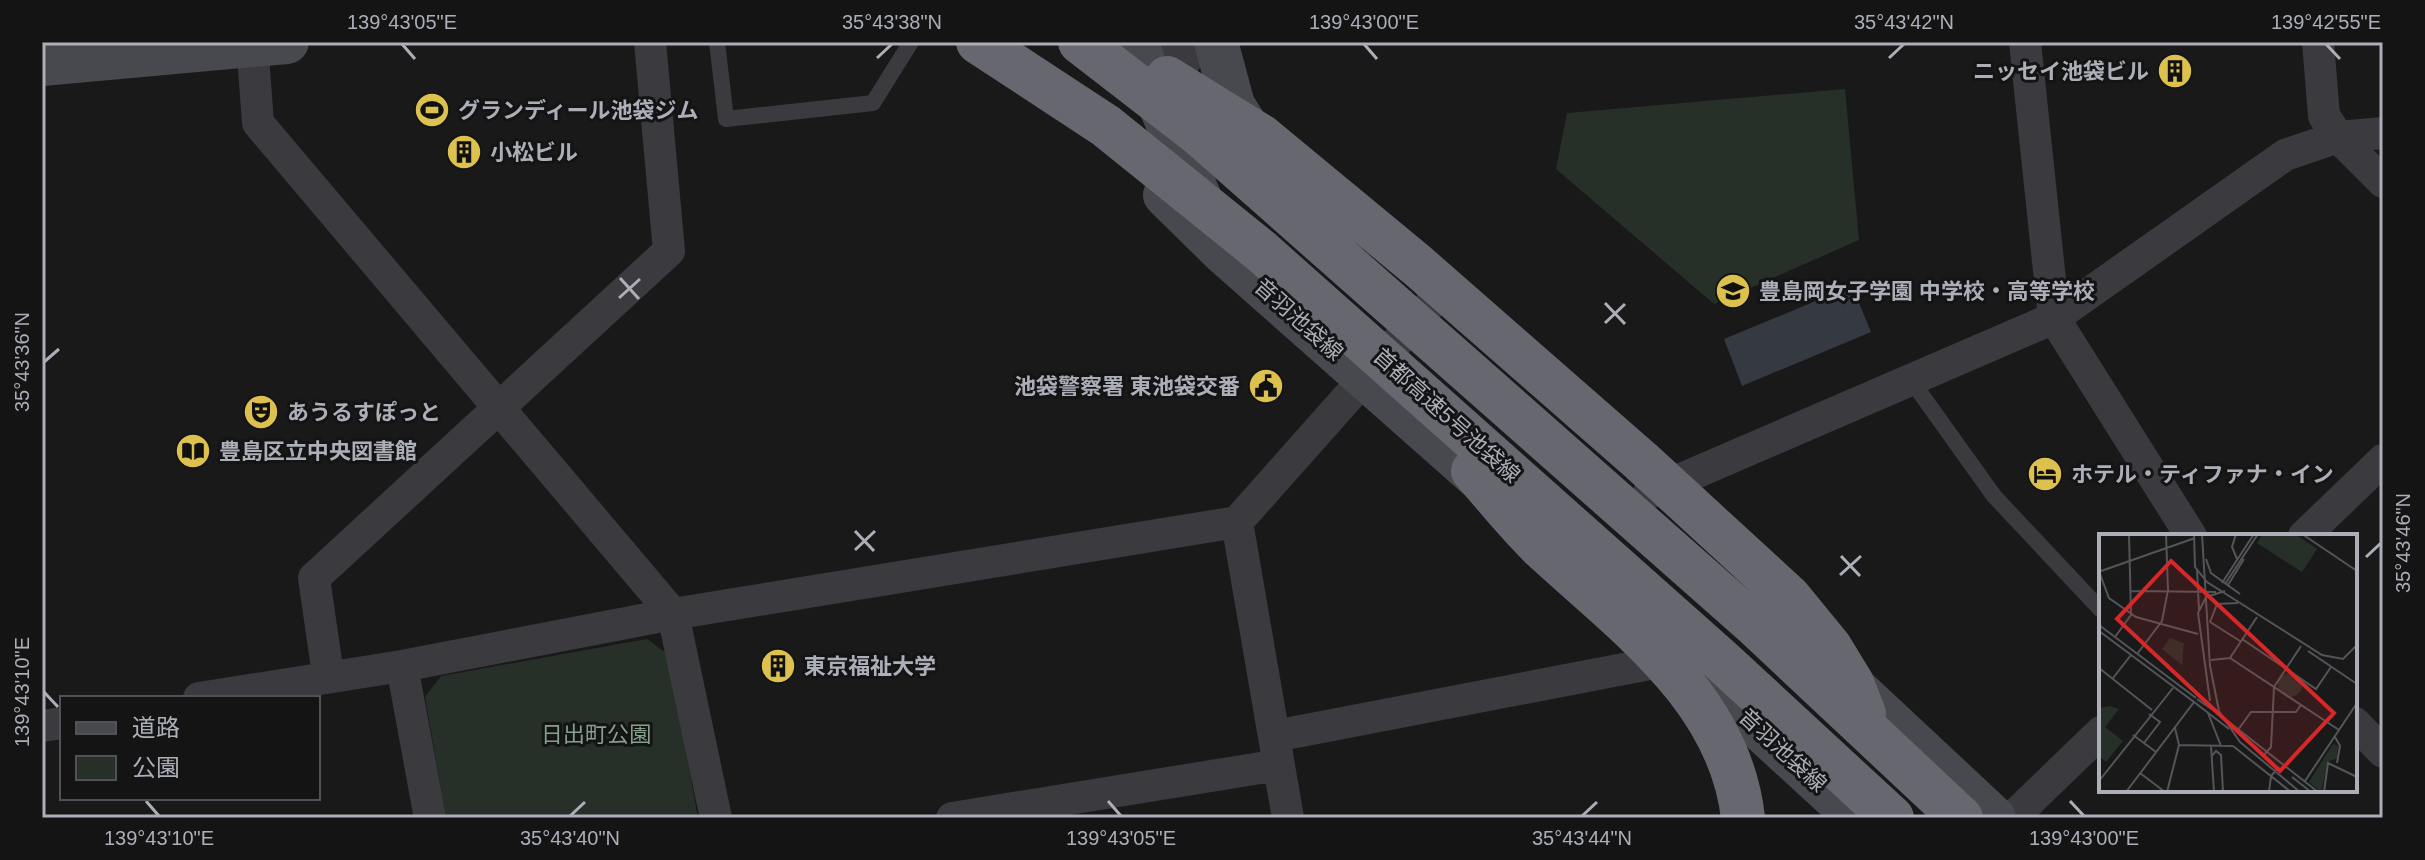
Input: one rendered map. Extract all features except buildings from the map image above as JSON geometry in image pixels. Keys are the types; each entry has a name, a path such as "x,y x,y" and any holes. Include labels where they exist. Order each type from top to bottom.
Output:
{"highway":[{"name":"首都高速5号池袋線","path":"978,42 1047,84 1168,173 1332,313 1722,661 1892,818"},
{"name":"首都高速5号池袋線","path":"1082,42 1211,145 1754,624 1961,818"},
{"path":"1082,42 1149,66 1261,136 1417,265 1789,597 1830,647 1852,683 1872,734 1880,774 1882,818"},
{"path":"1332,313 1541,547 1602,599 1690,692 1715,727 1732,763 1743,818"}],"main road":[{"name":"音羽池袋線","path":"994,42 1040,72 1223,252 1684,658 1857,818"},
{"path":"1137,42 1150,82 1223,252"},
{"path":"1216,42 1233,105 1253,139 1310,200 1646,494 1994,818"},
{"path":"42,64 264,43"}],"street":[{"path":"328,675 314,578 669,251 650,42"},
{"path":"1166,42 1169,62 1186,60 1184,42"},
{"path":"2025,42 2054,318 2190,534"},
{"path":"2318,42 2324,116 2338,137 2383,182"},
{"path":"264,43 258,123 673,614 716,818"},
{"path":"1646,494 2054,318 2285,155 2338,137 2383,133"},
{"path":"210,696 328,675 402,666 673,614 1237,522 1430,304"},
{"path":"2306,534 2383,460"},
{"path":"1237,522 1288,818"},
{"path":"952,818 1277,750 1684,658"},
{"path":"402,666 430,818"},
{"path":"2357,725 2383,752"},
{"path":"2012,818 2099,734"}],"lane":[{"path":"717,42 726,119 873,103 911,42"},
{"path":"1911,380 1994,496 2099,608"}],"green space":[{"path":"1845,89 1859,240 1714,304 1556,169 1567,113"},
{"name":"日出町公園","path":"647,639 669,655 698,818 446,818 425,697 441,676"}],"shaded area":[{"path":"1852,286 1871,332 1742,386 1724,339"}],"place":[{"name":"ニッセイ池袋ビル","path":"2175,71"},
{"name":"グランディール池袋ジム","path":"432,110"},
{"name":"小松ビル","path":"464,152"},
{"name":"豊島岡女子学園 中学校・高等学校","path":"1733,291"},
{"name":"池袋警察署 東池袋交番","path":"1266,386"},
{"name":"あうるすぽっと","path":"261,412"},
{"name":"豊島区立中央図書館","path":"193,451"},
{"name":"ホテル・ティファナ・イン","path":"2045,474"},
{"name":"東京福祉大学","path":"778,666"}]}
